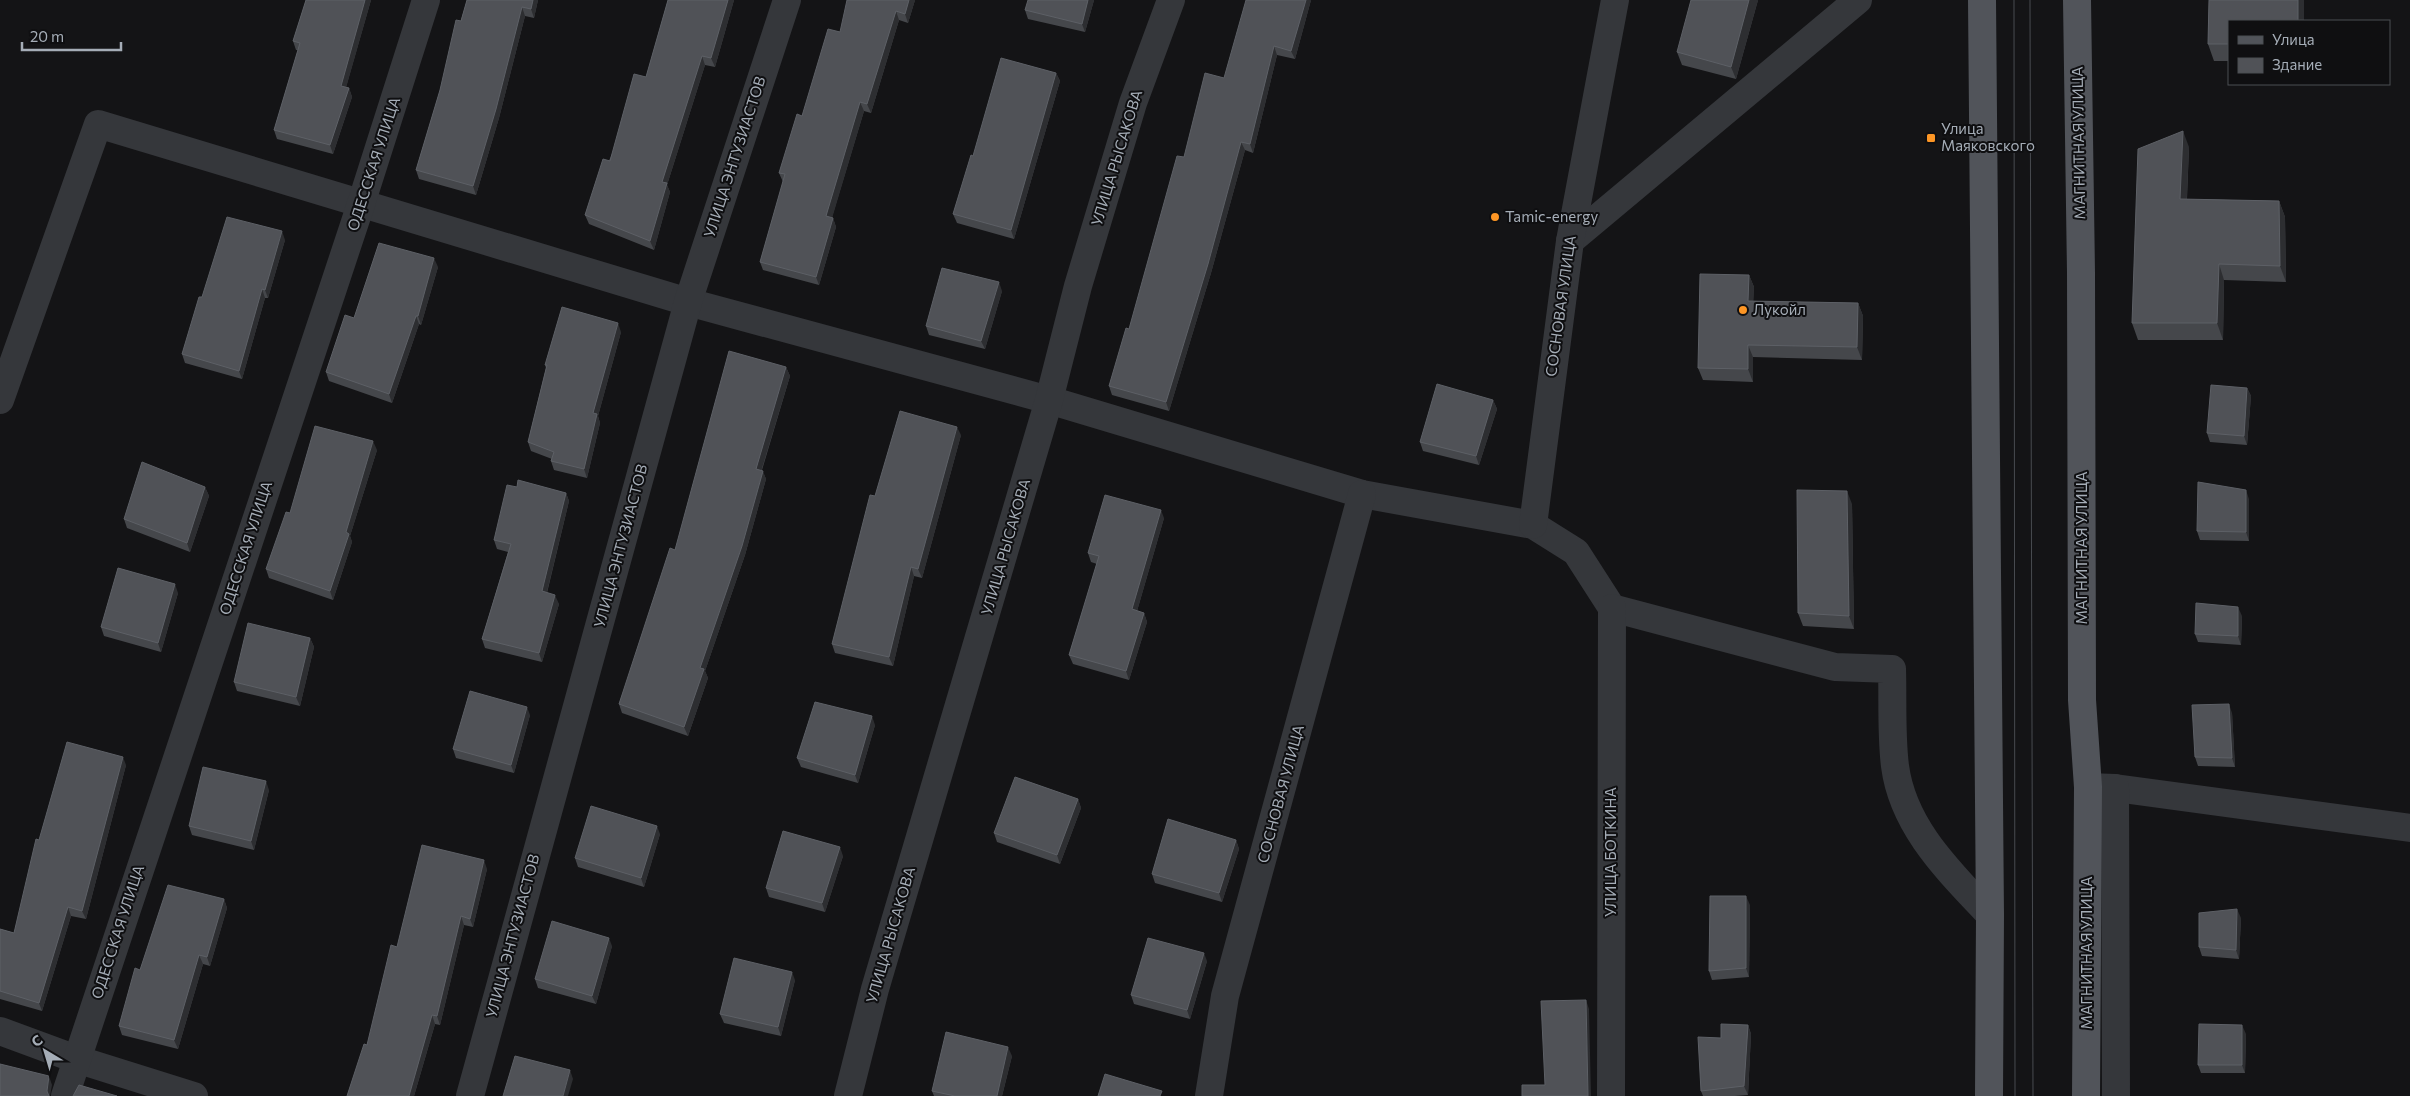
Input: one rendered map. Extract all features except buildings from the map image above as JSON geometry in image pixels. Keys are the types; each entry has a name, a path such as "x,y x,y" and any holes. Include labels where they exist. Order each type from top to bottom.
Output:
{"main road":[{"path":"1982,0 1990,915 1989,1096"},
{"name":"МАГНИТНАЯ УЛИЦА","path":"2077,0 2081,273 2082,700 2088,787 2086,1096"}],"street":[{"name":"ОДЕССКАЯ УЛИЦА","path":"65,1096 76,1058 361,204 426,0"},
{"name":"УЛИЦА ЭНТУЗИАСТОВ","path":"470,1096 688,302 787,0"},
{"name":"УЛИЦА РЫСАКОВА","path":"848,1096 875,989 1049,400 1078,286 1133,103 1171,0"},
{"name":"СОСНОВАЯ УЛИЦА","path":"1533,524 1570,240 1615,0"},
{"path":"1570,240 1858,0"},
{"path":"0,400 98,124 688,302 1049,400 1362,494 1533,524 1576,552 1612,608 1835,667 1892,670 1895,766 1902,799 1918,832 1946,868 1990,915"},
{"name":"СОСНОВАЯ УЛИЦА","path":"1209,1096 1225,996 1362,494"},
{"name":"УЛИЦА БОТКИНА","path":"1611,1096 1612,608"},
{"path":"2088,787 2115,788 2410,828"},
{"path":"2115,788 2116,1096"},
{"path":"0,1031 194,1096"}],"tram line":[{"path":"2014,0 2015,1096"},
{"path":"2030,0 2033,1096"}],"place":[{"name":"Улица Маяковского","path":"1931,138"},
{"name":"Tamic-energy","path":"1495,217"},
{"name":"Лукойл","path":"1743,310"}]}
